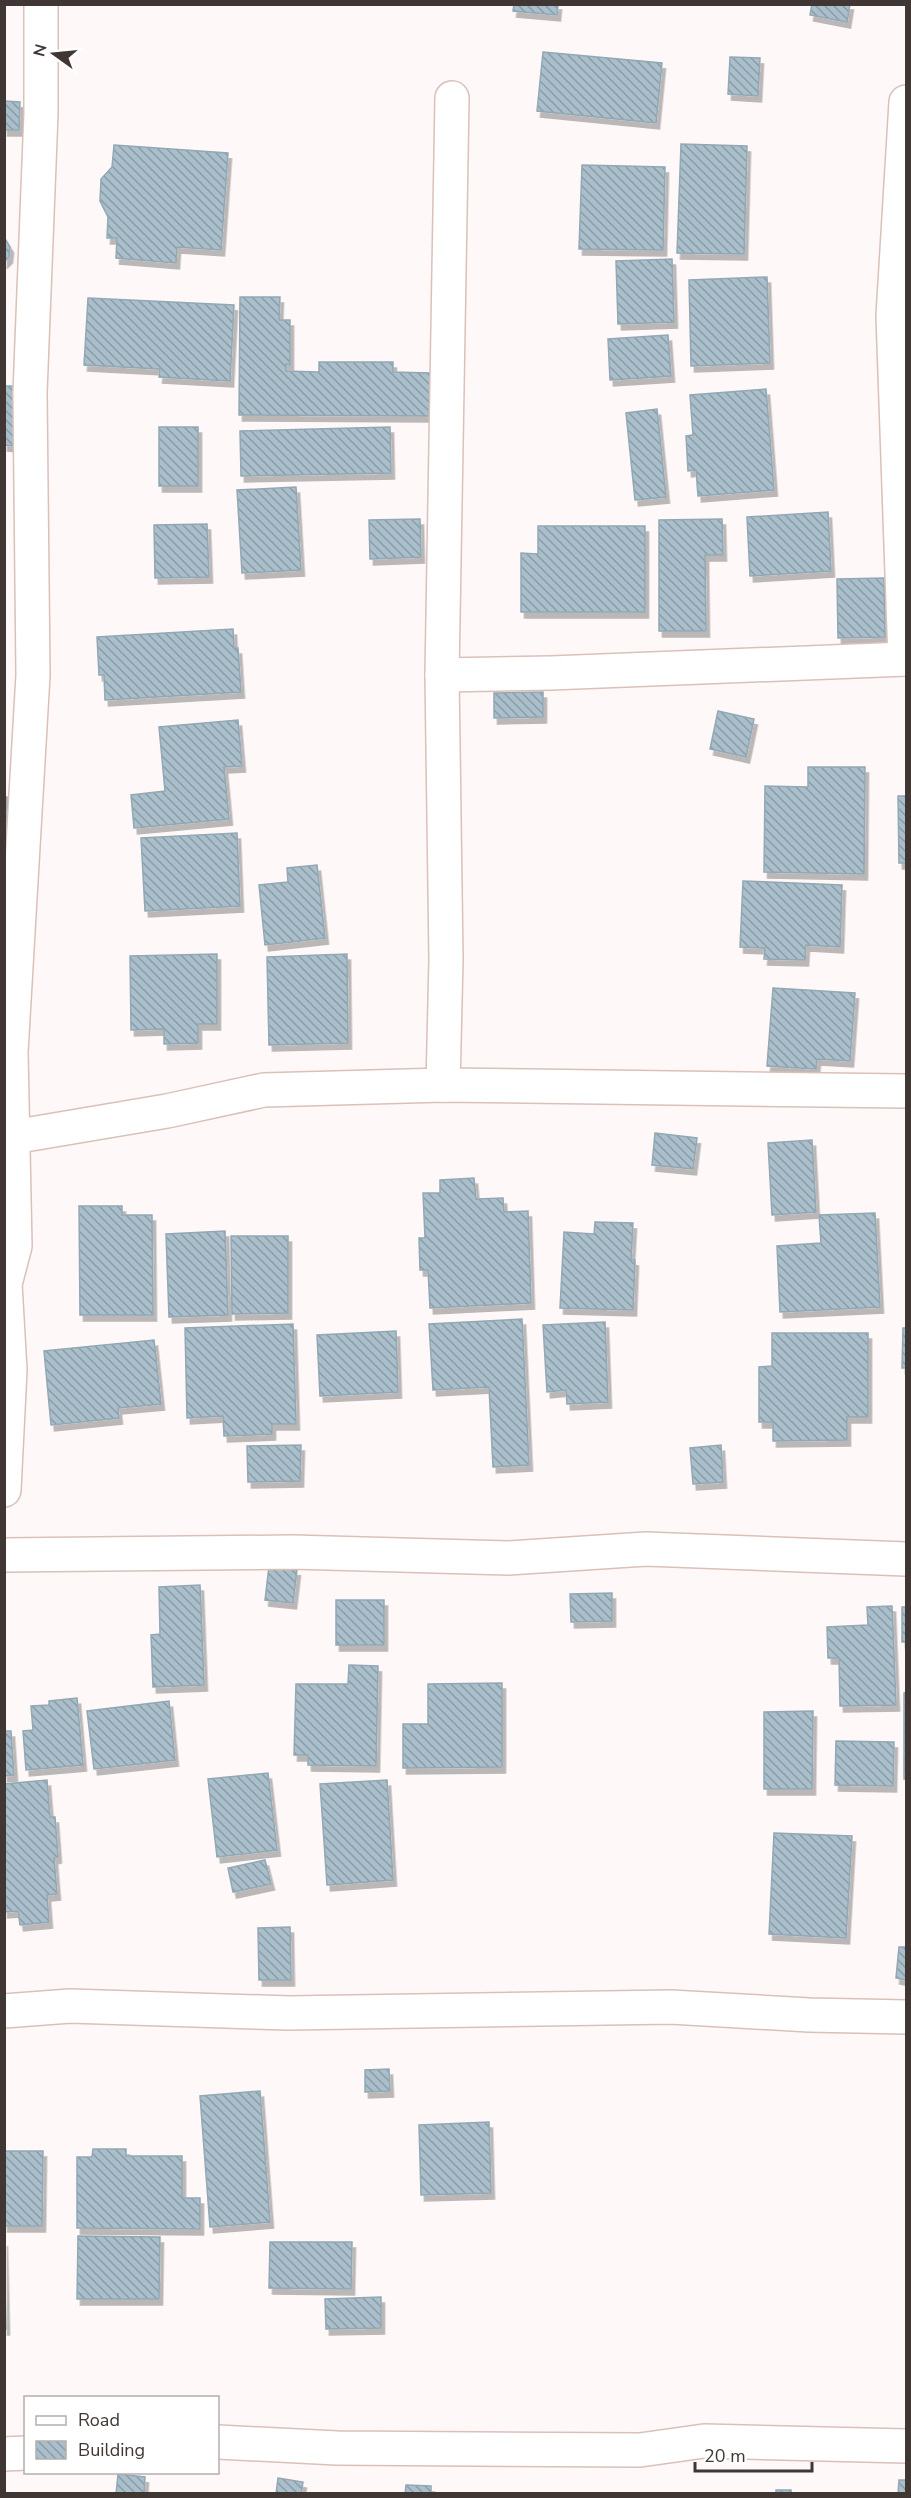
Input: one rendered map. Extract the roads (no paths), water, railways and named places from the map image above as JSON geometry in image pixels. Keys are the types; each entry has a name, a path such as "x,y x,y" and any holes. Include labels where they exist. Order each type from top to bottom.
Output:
{"street":[{"path":"4,1490 10,1370 5,1284 15,1246 10,1052 33,675 30,393 42,113 41,4"},
{"path":"443,1085 446,960 442,675 452,98"},
{"path":"442,675 906,659 893,316 906,102"},
{"path":"13,1137 167,1111 264,1090 443,1085 906,1091"},
{"path":"4,1555 292,1552 508,1558 646,1549 906,1559"},
{"path":"4,2011 70,2006 289,2013 671,2007 809,2015 906,2017"},
{"path":"219,2442 337,2448 442,2449 640,2450 704,2440 906,2446"},
{"path":"4,2454 24,2453"}]}
